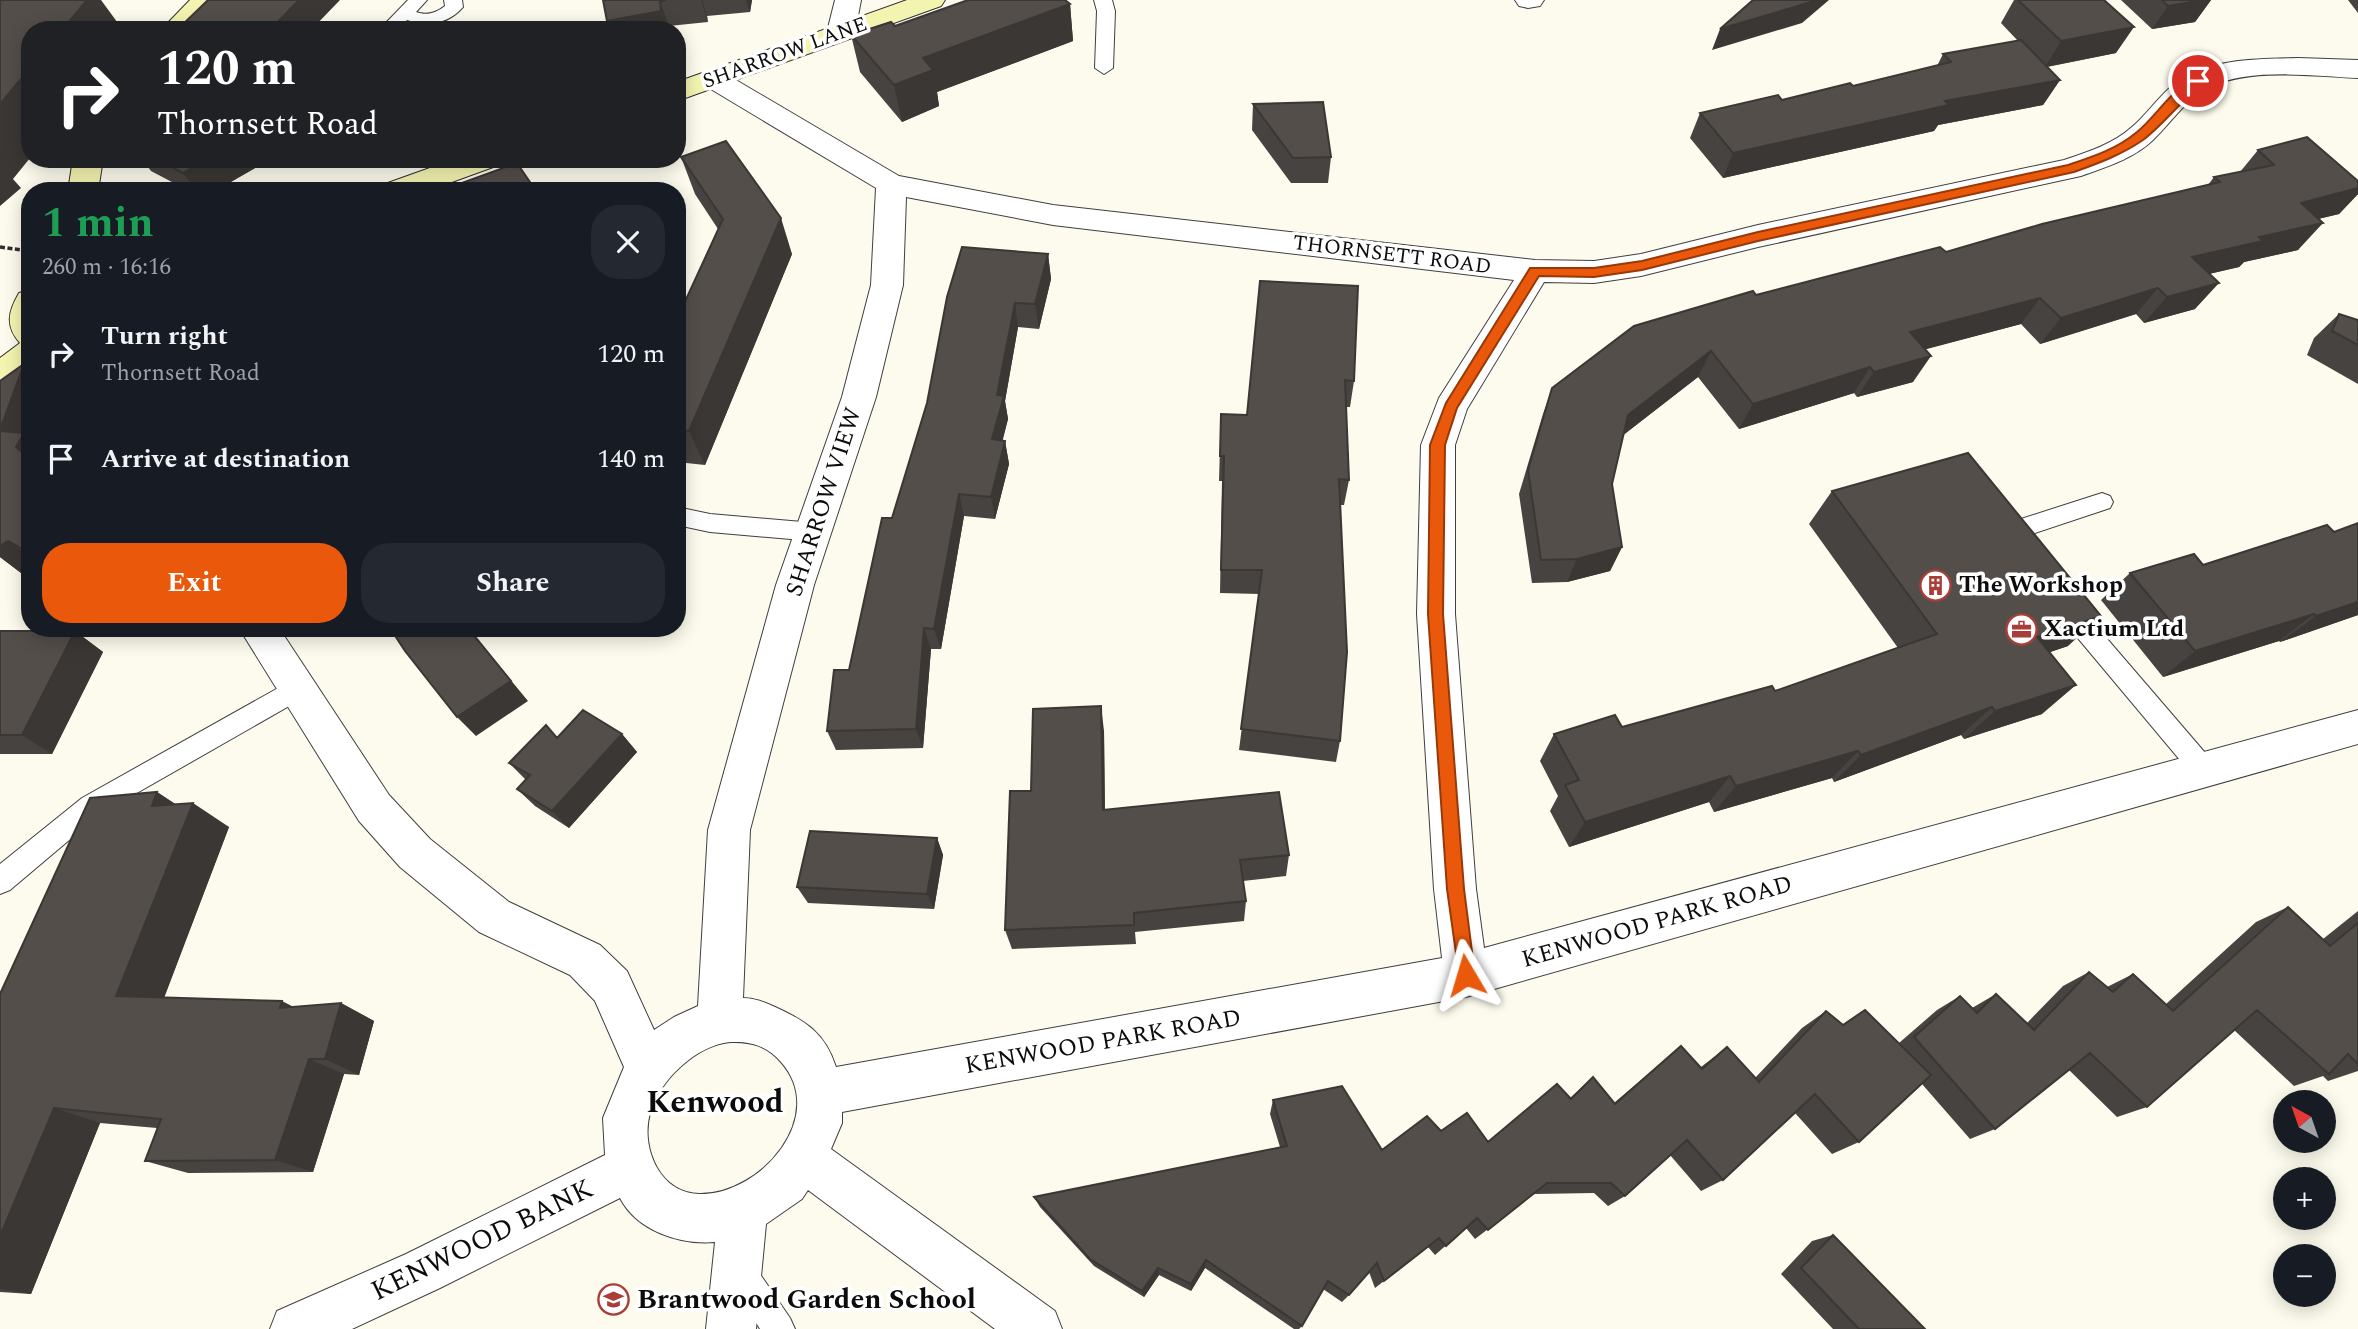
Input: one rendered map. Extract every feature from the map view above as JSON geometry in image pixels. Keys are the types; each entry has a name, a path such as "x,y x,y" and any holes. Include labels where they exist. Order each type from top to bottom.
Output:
{"street":[{"path":"184,21 206,0"},
{"path":"841,32 848,0"},
{"name":"SHARROW LANE","path":"686,89 932,0"},
{"name":"THORNSETT ROAD","path":"891,184 1054,215 1535,271 1594,272 1642,265 1758,236 2070,169 2108,156 2141,135 2198,81 2237,69 2358,69"},
{"path":"714,79 891,184"},
{"path":"421,182 461,168"},
{"name":"SHARROW VIEW","path":"720,1021 729,830 795,585 859,397 887,285 891,184"},
{"path":"1466,975 1455,889 1436,614 1437,445 1451,407 1535,271"},
{"path":"0,376 21,332"},
{"path":"264,637 374,808 415,853 494,917 585,960 611,986 648,1069"},
{"name":"KENWOOD PARK ROAD","path":"821,1093 1466,975 2358,727"},
{"path":"753,1020 772,1025 797,1042 814,1067 821,1093 818,1128 805,1159 781,1188 744,1212 709,1219 675,1215 648,1197 629,1167 626,1117 648,1069 674,1042 720,1021 753,1020"},
{"path":"805,1159 1037,1329"},
{"name":"KENWOOD BANK","path":"295,1329 423,1271 629,1167"},
{"path":"731,1329 744,1212"}],"lane":[{"path":"397,21 418,0"},
{"path":"405,13 427,20 444,16 454,8 453,0"},
{"path":"1103,0 1107,11 1104,68"},
{"path":"2021,554 2004,534 2102,502"},
{"path":"686,518 710,523 814,531"},
{"path":"2047,585 2204,769"},
{"path":"0,881 91,806 296,689"},
{"path":"736,1266 779,1329"}],"path":[{"path":"0,247 21,250"}],"building":[{"path":"0,0 87,0 70,21 21,21 21,79 0,104"},
{"path":"208,0 299,0 279,21 186,21"},
{"path":"603,0 666,0 660,1 661,11 607,21"},
{"path":"968,0 1065,0 1070,4 923,58 933,70 894,85 851,35 891,22 895,26"},
{"path":"1753,0 1813,0 1720,29"},
{"path":"2018,0 2104,0 2134,27 2061,41"},
{"path":"2162,0 2203,0 2168,6"},
{"path":"2021,40 2060,80 1945,101 1949,105 1733,153 1700,113 1778,95 1782,100 1850,83 1853,86 1951,62 1943,54"},
{"path":"1323,102 1331,157 1293,158 1253,104"},
{"path":"2307,137 2358,181 2358,188 2301,203 2323,223 2259,237 2263,241 2192,257 2219,283 2167,297 2158,288 2061,318 2040,298 1910,332 1931,356 1874,372 1870,367 1753,404 1711,351 1628,415 1612,484 1622,547 1577,559 1541,560 1528,470 1552,388 1634,326 1753,291 1756,295 1940,247 1946,252 2042,224 2220,182 2214,177 2274,165 2258,150"},
{"path":"726,141 781,218 689,431 686,431 686,299 723,219 686,164 686,155"},
{"path":"174,168 192,168 183,173"},
{"path":"503,168 520,168 530,182 465,182"},
{"path":"962,247 1048,254 1035,304 1015,303 997,395 1004,396 992,439 1005,441 991,497 959,494 934,629 924,628 916,729 827,731 834,670 849,670 882,518 892,518 927,403 947,297"},
{"path":"1260,281 1358,286 1354,381 1345,380 1349,480 1339,479 1347,652 1340,741 1241,729 1262,570 1221,570 1224,456 1220,456 1221,414 1247,415"},
{"path":"2339,314 2358,320 2358,345 2332,331"},
{"path":"21,366 0,430 0,381"},
{"path":"0,431 21,433 16,447 21,451 21,548 8,541 0,546"},
{"path":"1968,453 2101,616 2037,637 2076,685 1995,711 1992,707 1861,755 1858,751 1736,786 1730,776 1585,822 1565,785 1579,780 1554,734 1615,715 1622,727 1772,686 1775,691 1937,634 1832,491"},
{"path":"2358,523 2358,602 2195,651 2130,573 2194,554 2203,565 2327,525 2334,532"},
{"path":"0,631 21,631 21,637 72,637 22,735 0,735"},
{"path":"396,637 475,637 511,681 457,717"},
{"path":"1101,706 1103,810 1279,792 1289,855 1240,860 1246,901 1134,913 1134,925 1005,930 1010,791 1031,791 1033,709"},
{"path":"583,710 622,734 552,811 517,789 530,775 509,763 546,725 557,738"},
{"path":"157,792 152,806 193,803 116,996 282,1001 280,1008 341,1003 325,1059 309,1059 275,1160 145,1161 161,1119 54,1108 0,1236 0,994 90,798"},
{"path":"810,831 937,838 927,894 797,887"},
{"path":"2288,907 2330,946 2358,923 2358,1064 2348,1054 2329,1074 2257,1010 2147,1107 2090,1053 1995,1129 1914,1037 1960,996 1977,1013 1996,994 2034,1030 2089,972 2113,992 2133,974 2173,1011"},
{"path":"1865,1010 1931,1075 1859,1142 1815,1094 1723,1180 1687,1140 1625,1196 1611,1183 1547,1183 1488,1230 1477,1218 1446,1246 1439,1238 1384,1281 1377,1263 1349,1295 1328,1281 1302,1326 1206,1260 1191,1284 1158,1268 1142,1291 1090,1259 1034,1197 1287,1146 1273,1100 1342,1086 1382,1150 1427,1116 1441,1131 1467,1113 1488,1142 1557,1084 1571,1099 1593,1077 1615,1104 1681,1046 1702,1069 1727,1047 1759,1082 1826,1011 1843,1025"},
{"path":"1833,1235 1925,1329 1859,1329 1801,1268"}],"place":[{"name":"The Workshop","path":"1936,585"},
{"name":"Xactium Ltd","path":"2021,629"},
{"name":"Brantwood Garden School","path":"614,1299"}],"district":[{"name":"Kenwood","path":"715,1102"}],"route":[{"path":"1466,975 1455,889 1436,614 1437,445 1451,407 1535,271 1594,272 1642,265 1758,236 2070,169 2108,156 2141,135 2198,81"}]}
